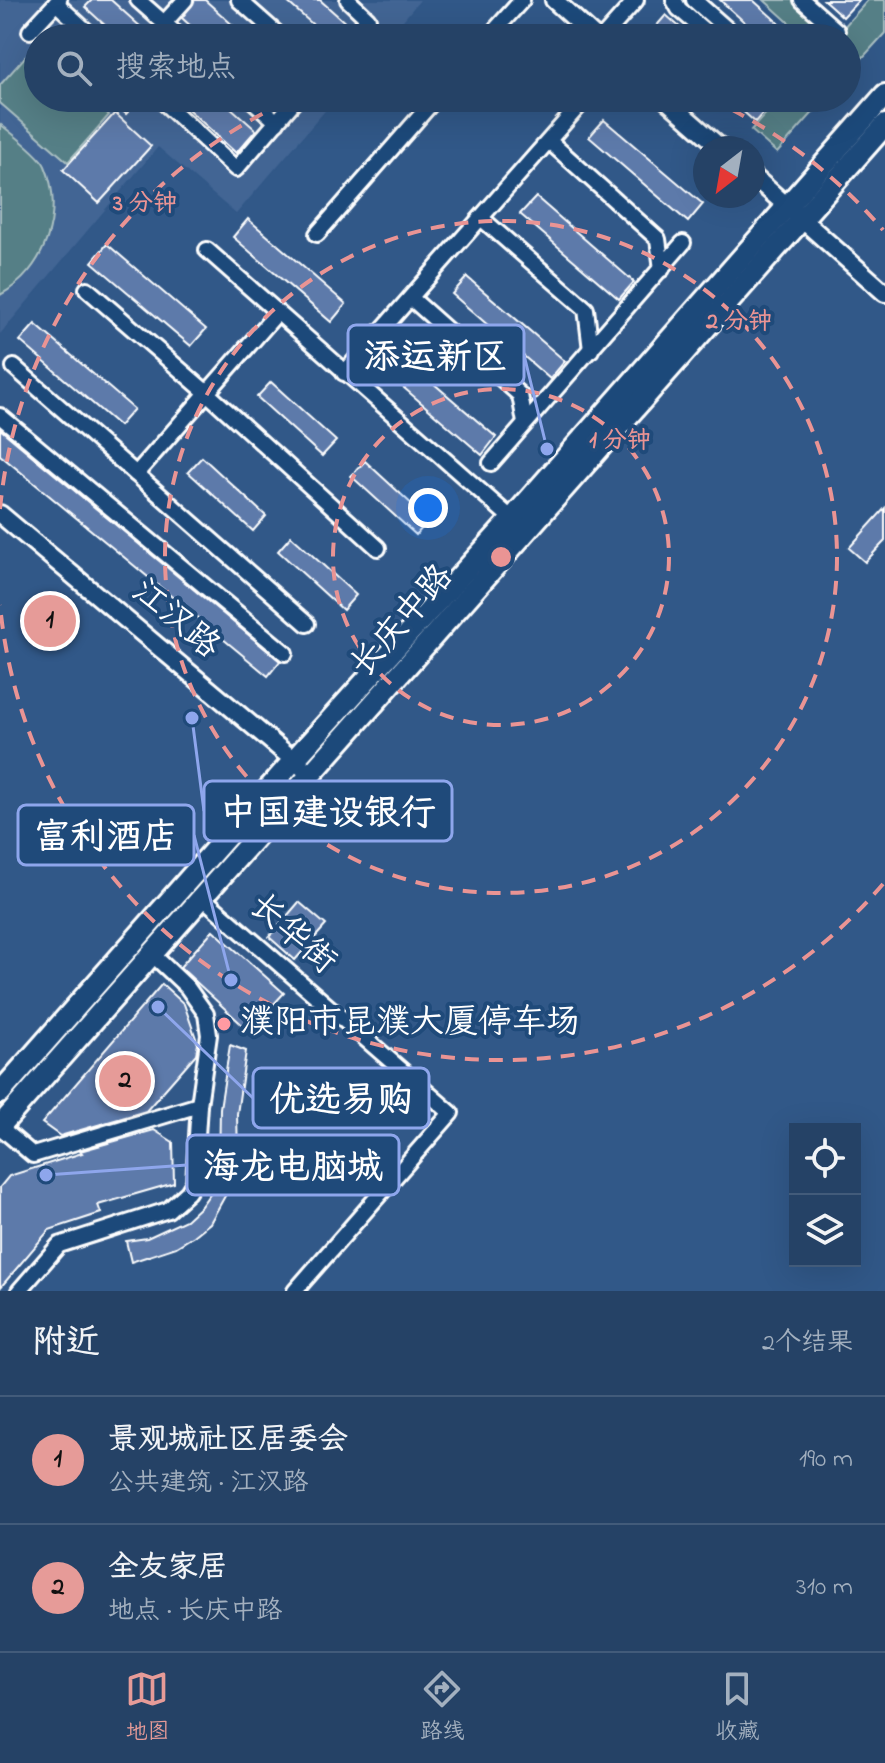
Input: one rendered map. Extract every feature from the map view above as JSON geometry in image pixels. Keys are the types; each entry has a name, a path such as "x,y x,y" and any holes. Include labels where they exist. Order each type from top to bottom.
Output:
{"main road":[{"name":"长庆中路","path":"0,1127 311,774 794,212 885,95"},
{"name":"长庆中路","path":"0,1093 512,519 794,212 885,125"}],"street":[{"path":"138,0 164,23 185,0"},
{"path":"239,0 266,24"},
{"path":"348,0 368,19 364,24"},
{"path":"501,24 522,0"},
{"path":"554,0 581,24"},
{"path":"615,24 636,0"},
{"path":"694,0 721,24"},
{"path":"802,0 829,24"},
{"path":"36,24 57,1 80,24"},
{"path":"676,1 679,9 697,24"},
{"path":"174,112 236,169 285,112"},
{"path":"266,112 277,122"},
{"path":"317,234 424,112"},
{"path":"344,373 574,112"},
{"path":"680,112 707,136"},
{"path":"549,141 658,239 662,269"},
{"path":"765,187 885,293"},
{"path":"481,218 586,309 591,350"},
{"path":"491,463 683,243"},
{"path":"207,250 512,519"},
{"path":"87,289 378,548"},
{"path":"411,298 520,395 525,423"},
{"path":"136,474 277,313"},
{"path":"14,367 307,624"},
{"path":"0,416 285,653"},
{"name":"江汉路","path":"0,514 311,774"},
{"name":"长华街","path":"202,897 451,1113 295,1291"},
{"path":"19,1291 59,1245 155,1216 178,1202 194,1182 199,1105 209,1035 206,1014 187,987 152,954"},
{"path":"0,1127 33,1155 199,1105"}],"shaded area":[{"path":"0,0 420,0 400,24 24,24 24,112 324,112 236,214 158,147 0,334 0,295 17,286 52,226 52,197 45,163 0,124"}],"green space":[{"path":"764,0 792,0 819,24 791,24"},
{"path":"868,0 885,0 885,33 861,60 861,24 847,24"},
{"path":"24,58 24,112 106,112 109,115 68,162 0,103 0,85"},
{"path":"767,112 814,112 777,153 765,142 765,136 758,136 751,130"},
{"path":"0,124 42,161 51,184 53,203 47,239 39,256 16,284 0,295"}],"building":[{"path":"92,0 111,0 138,24 104,24 85,7"},
{"path":"195,0 205,0 232,24 189,24 182,18"},
{"path":"285,0 320,0 347,24 312,24"},
{"path":"720,0 753,0 780,24 747,24"},
{"path":"824,0 859,0 843,17"},
{"path":"666,15 676,24 658,24"},
{"path":"191,112 236,112 256,130 236,153"},
{"path":"744,112 764,112 755,122"},
{"path":"115,113 151,146 99,203 63,170"},
{"path":"604,120 693,196 693,208 700,208 688,222 589,137"},
{"path":"536,197 634,282 619,299 520,214"},
{"path":"248,219 346,304 331,322 233,237"},
{"path":"107,244 206,329 191,346 92,262"},
{"path":"467,277 565,361 550,379 452,294"},
{"path":"35,324 134,409 119,426 20,341"},
{"path":"398,353 496,437 482,455 383,370"},
{"path":"271,382 336,441 322,456 257,397"},
{"path":"0,429 280,661 268,676 0,455"},
{"path":"202,457 266,516 253,531 188,472"},
{"path":"365,461 429,520 416,535 351,476"},
{"path":"885,508 885,541 865,562 849,548"},
{"path":"291,536 356,595 343,610 278,551"},
{"path":"299,902 326,925 295,960 269,937"},
{"path":"213,930 284,993 249,1031 180,967"},
{"path":"162,984 184,1004 198,1044 196,1054 146,1111 60,1136 42,1123"},
{"path":"230,1045 246,1051 237,1114 238,1154 230,1187 210,1223 194,1236 176,1247 131,1262 126,1241 147,1238 186,1220 213,1189 219,1170 220,1108"},
{"path":"154,1130 173,1142 174,1183 98,1205 101,1213 49,1230 0,1288 0,1187 9,1176"}],"place":[{"name":"添运新区","path":"547,449"},
{"name":"景观城社区居委会","path":"50,621"},
{"name":"中国建设银行","path":"192,718"},
{"name":"富利酒店","path":"231,980"},
{"name":"优选易购","path":"158,1007"},
{"name":"濮阳市昆濮大厦停车场","path":"224,1024"},
{"name":"全友家居","path":"125,1081"},
{"name":"海龙电脑城","path":"46,1175"}]}
